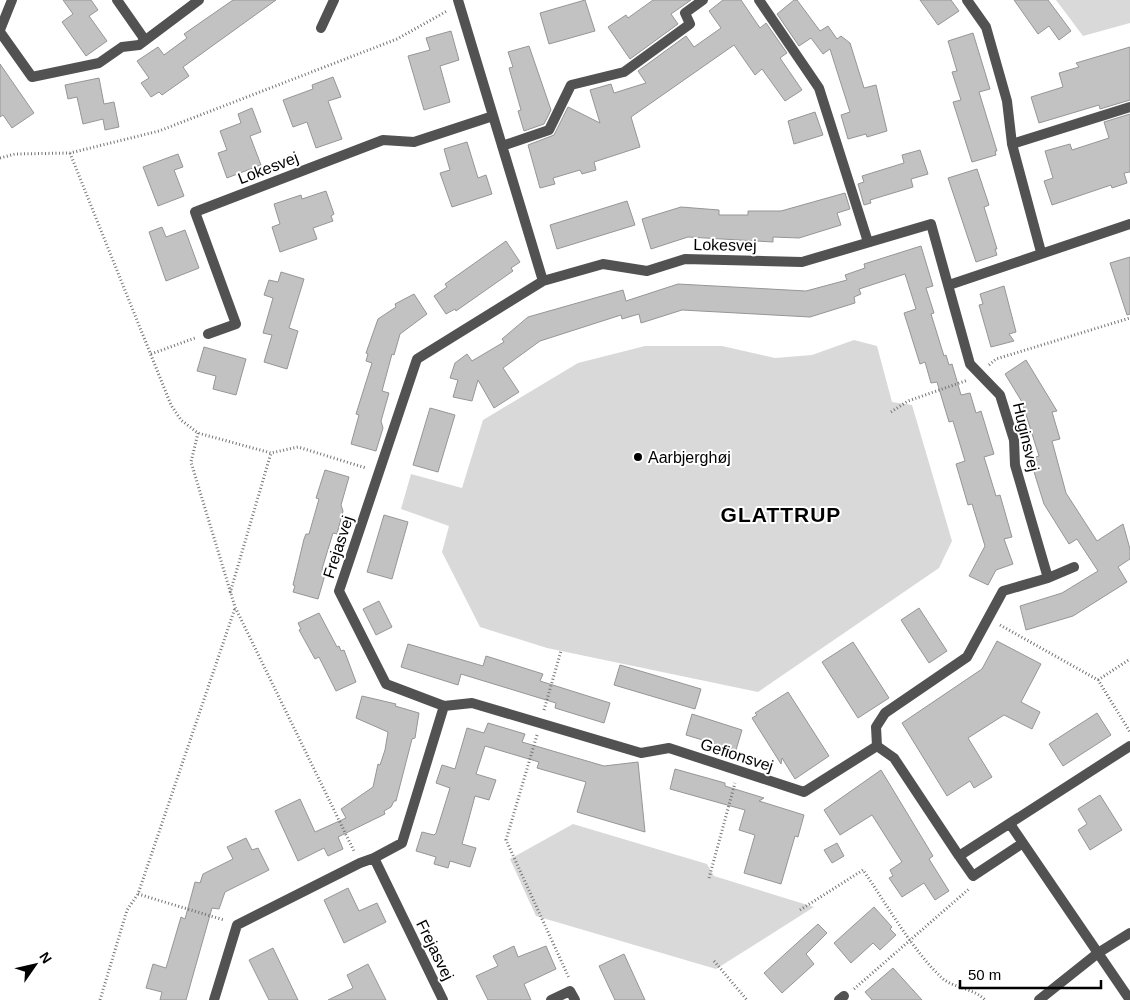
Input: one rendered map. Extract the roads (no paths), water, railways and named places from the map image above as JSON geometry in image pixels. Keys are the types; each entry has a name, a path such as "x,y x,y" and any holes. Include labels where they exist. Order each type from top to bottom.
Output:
{"street":[{"path":"12,0 0,31 32,77 99,63 122,47 139,45 199,0"},
{"path":"117,0 145,40"},
{"path":"321,28 334,0"},
{"path":"502,146 549,130 571,85 624,72 690,24 686,13 703,0"},
{"path":"758,0 818,88 868,242"},
{"path":"967,0 986,27 1007,101 1012,144 1040,252"},
{"path":"458,2 544,281"},
{"path":"1012,144 1130,107"},
{"name":"Lokesvej","path":"208,334 236,324 195,212 382,140 414,142 493,116"},
{"name":"Lokesvej","path":"544,281 603,264 648,271 685,259 802,262 931,224"},
{"name":"Huginsvej","path":"931,224 970,364 1000,395 1014,440 1015,465 1048,578"},
{"path":"949,285 1040,252 1130,224"},
{"name":"Frejasvej","path":"444,706 386,684 339,591 417,359 544,281"},
{"path":"1024,844 973,876 894,758 877,746 876,727 885,713 968,657 1003,591 1048,578 1074,567"},
{"name":"Gefionsvej","path":"444,706 472,703 641,753 669,748 804,792 877,746"},
{"path":"214,1000 237,925 402,843 444,706"},
{"path":"960,856 1130,746"},
{"path":"1010,824 1130,1000"},
{"name":"Frejasvej","path":"374,858 443,1000"},
{"path":"1039,1000 1098,953 1130,933"},
{"path":"551,1000 572,995"}],"place":[{"name":"Aarbjerghøj","path":"638,457"}],"district":[{"name":"GLATTRUP","path":"781,514"}]}
